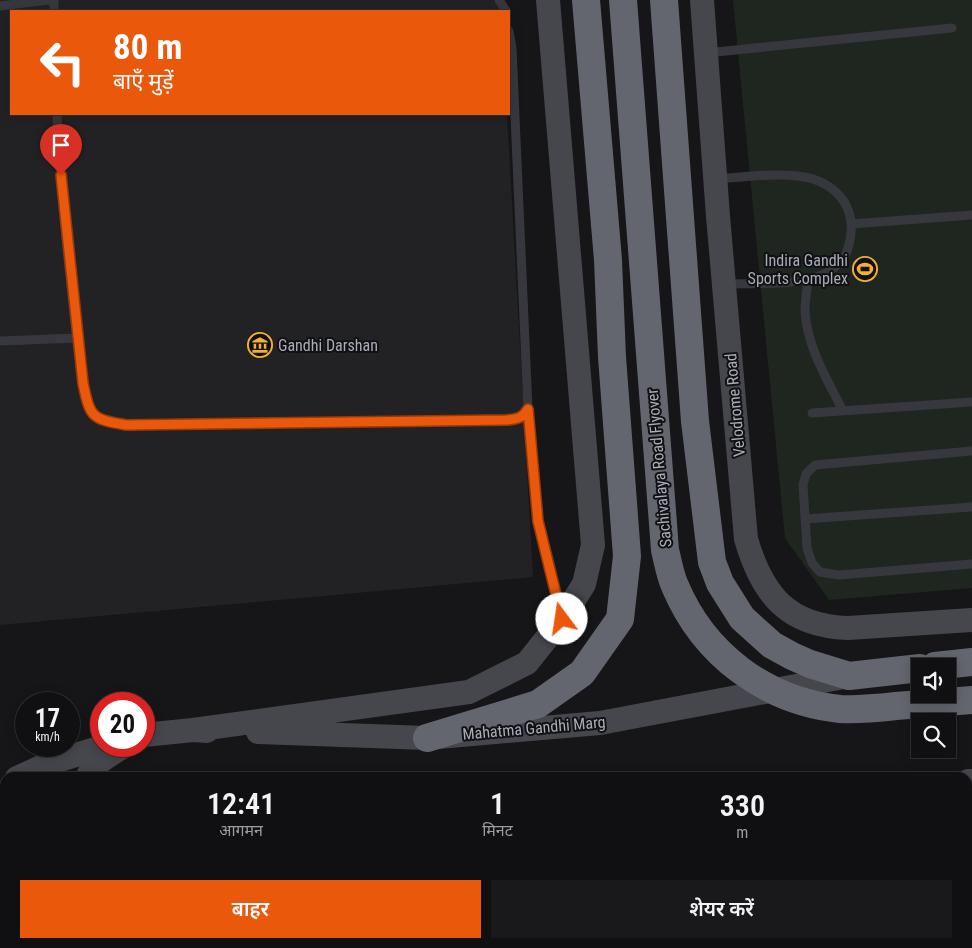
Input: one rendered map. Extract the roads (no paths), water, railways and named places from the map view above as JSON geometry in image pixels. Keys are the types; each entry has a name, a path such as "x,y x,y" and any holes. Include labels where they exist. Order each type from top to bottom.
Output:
{"highway":[{"path":"427,738 538,704 582,674 620,619 627,556 612,357 608,260 586,0"},
{"name":"Sachivalaya Road Flyover","path":"623,0 665,550 675,585 691,618 713,647 740,671 771,690 805,703 841,709 972,700"},
{"path":"664,0 695,421 712,562 720,583 742,618 772,645 810,664 849,676"},
{"path":"956,664 972,662"},
{"name":"Mahatma Gandhi Marg","path":"849,676 911,669"}],"street":[{"path":"193,730 469,692 527,663 562,619 584,584 594,545 548,0"},
{"name":"Velodrome Road","path":"702,0 715,179 746,538 753,562 763,583 776,599 792,613 810,622 828,627 848,628 972,620"},
{"name":"Mahatma Gandhi Marg","path":"155,734 193,730 427,738 600,723 849,676"},
{"path":"32,772 90,751"},
{"path":"90,772 108,757"}],"lane":[{"path":"0,6 49,0"},
{"path":"706,53 952,28"},
{"path":"510,36 528,409 538,521 562,619"},
{"path":"57,115 59,155 77,338 87,404 94,417 102,421 126,425 507,420 521,418 528,409"},
{"path":"715,179 783,175 799,176 817,181 841,195 852,224 849,249 839,265 826,273 808,280 724,284"},
{"path":"852,224 972,215"},
{"path":"808,280 805,310 808,334 816,359 844,411"},
{"path":"0,341 77,338"},
{"path":"812,413 972,402"},
{"path":"972,451 815,465 806,474 802,486 807,548 812,563 820,572 839,575 972,564"},
{"path":"805,519 972,507"}],"place":[{"name":"Indira Gandhi Sports Complex","path":"865,269"},
{"name":"Gandhi Darshan","path":"260,345"}]}
